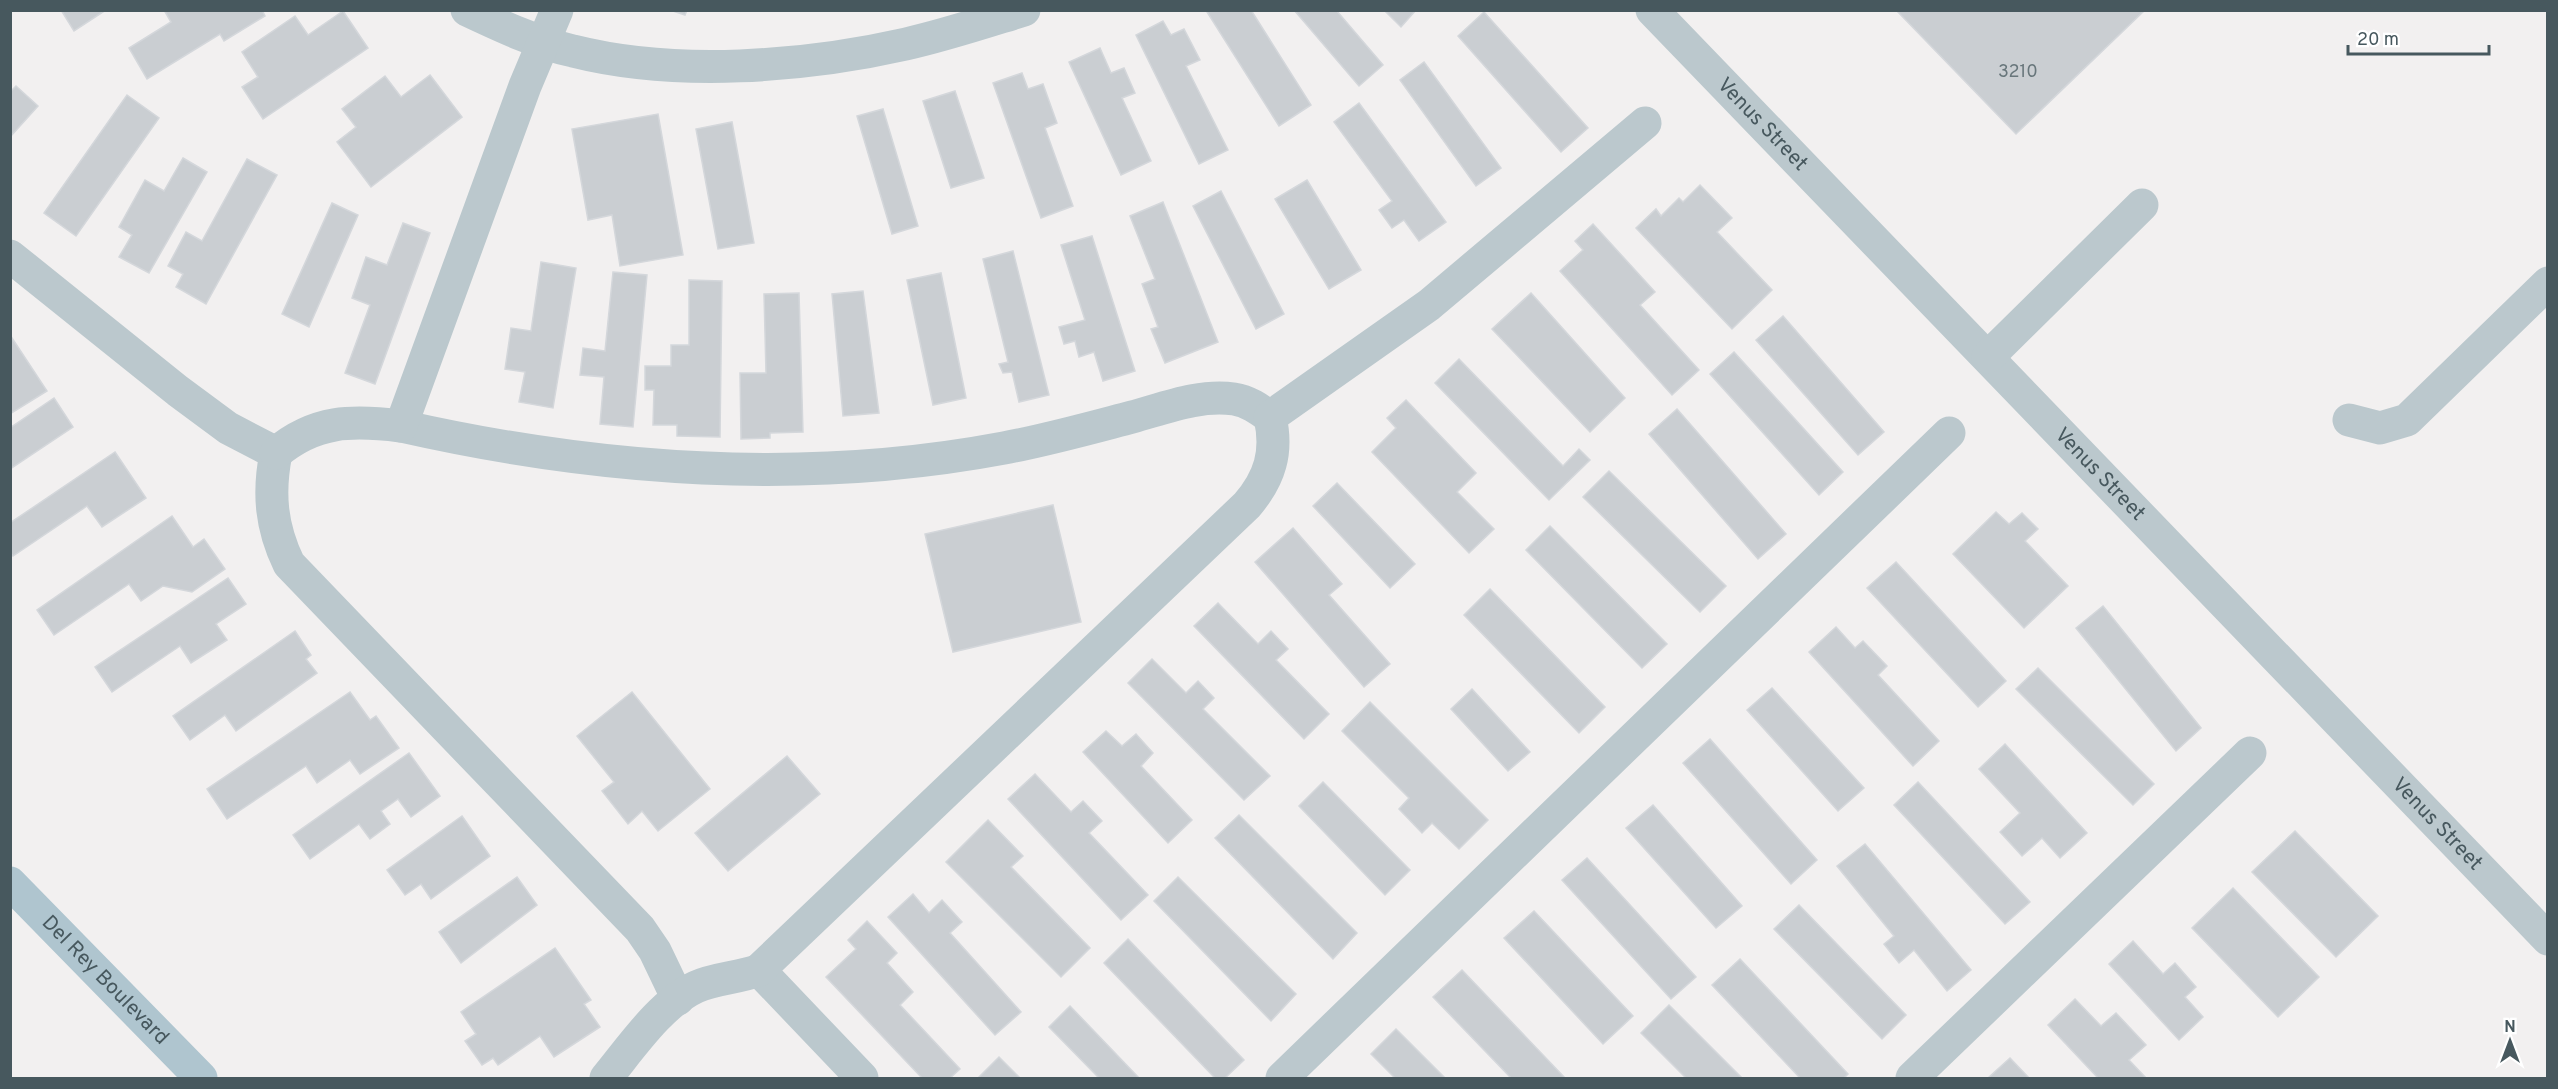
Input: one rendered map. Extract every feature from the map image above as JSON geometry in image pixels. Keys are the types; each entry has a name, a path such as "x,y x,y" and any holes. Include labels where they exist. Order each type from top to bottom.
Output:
{"main road":[{"name":"Del Rey Boulevard","path":"10,883 201,1078"}],"street":[{"path":"467,10 544,42 573,51 638,62 738,65 838,56 884,48 1024,10"},
{"path":"401,426 525,86 557,10"},
{"name":"Venus Street","path":"1652,10 1989,357 2547,939"},
{"path":"1270,417 1429,305 1645,123"},
{"path":"1989,357 2142,206"},
{"path":"10,256 178,391 228,428 276,453"},
{"path":"2349,420 2364,426 2380,428 2407,420 2547,283"},
{"path":"606,1078 654,1021 678,999 696,987 759,970 1247,505 1263,483 1274,456 1274,434 1270,417 1254,405 1235,399 1191,401 1006,448 929,461 802,471 741,471 616,462 495,445 401,426 346,423 319,427 294,438 276,453 270,482 271,512 278,542 289,564 640,929 655,951 678,999"},
{"path":"1282,1078 1949,433"},
{"path":"1912,1078 2250,753"},
{"path":"759,970 862,1078"}],"building":[{"path":"61,10 106,10 74,31"},
{"path":"164,10 262,10 265,16 224,41 220,34 147,79 129,48 171,22"},
{"path":"670,10 687,10 685,15"},
{"path":"1210,10 1251,10 1311,105 1279,126 1207,12"},
{"path":"1294,10 1336,10 1383,65 1359,86"},
{"path":"1384,10 1416,10 1401,27"},
{"path":"1896,10 2145,10 2016,134"},
{"path":"343,11 368,48 263,119 242,87 258,77 242,52 295,16 308,35"},
{"path":"1484,12 1588,128 1561,152 1458,36"},
{"path":"1163,21 1171,35 1184,29 1200,60 1186,66 1228,150 1199,164 1136,35"},
{"path":"1100,48 1111,73 1124,68 1135,93 1122,98 1151,161 1121,175 1069,62"},
{"path":"1424,62 1501,168 1476,186 1400,80"},
{"path":"1022,73 1028,89 1043,84 1057,123 1045,128 1073,206 1041,218 993,83"},
{"path":"430,75 462,117 371,187 337,142 356,127 342,109 385,76 401,97"},
{"path":"16,86 38,106 10,137 10,92"},
{"path":"955,91 984,178 951,188 923,101"},
{"path":"127,95 159,118 76,236 44,213"},
{"path":"1359,103 1446,222 1419,241 1404,220 1392,228 1379,210 1392,201 1334,122"},
{"path":"883,109 918,226 892,234 857,116"},
{"path":"658,114 683,255 620,266 612,215 588,220 572,129"},
{"path":"732,122 754,243 718,249 696,129"},
{"path":"183,158 207,172 149,273 119,257 132,235 119,227 145,180 164,191"},
{"path":"247,159 277,175 206,304 176,287 183,274 168,266 186,232 202,241"},
{"path":"1307,180 1361,270 1329,289 1275,199"},
{"path":"1700,185 1732,218 1717,232 1772,290 1732,329 1636,228 1656,209 1661,216 1679,198 1683,202"},
{"path":"1221,191 1284,314 1256,329 1193,206"},
{"path":"1163,202 1218,342 1165,363 1151,329 1158,327 1142,284 1155,279 1130,216"},
{"path":"332,203 358,215 309,327 282,314"},
{"path":"403,223 430,233 375,384 345,373 370,305 352,298 366,257 387,265"},
{"path":"1593,224 1655,292 1640,305 1699,370 1672,395 1560,271 1583,250 1575,241"},
{"path":"1092,236 1135,371 1103,381 1094,352 1079,357 1075,341 1064,344 1059,327 1085,320 1061,245"},
{"path":"1013,251 1049,395 1019,402 1012,372 1003,373 999,364 1008,362 983,259"},
{"path":"541,262 576,268 553,408 519,402 525,372 505,369 511,328 531,331"},
{"path":"613,272 647,275 633,427 600,424 604,377 580,375 583,348 605,351"},
{"path":"941,273 966,398 933,405 907,280"},
{"path":"689,280 722,281 720,437 677,436 677,425 653,425 654,390 645,390 645,366 671,366 671,345 689,345"},
{"path":"863,291 879,413 843,416 832,294"},
{"path":"799,293 803,432 770,433 770,438 741,439 740,373 766,373 764,294"},
{"path":"1531,293 1625,398 1590,432 1492,329"},
{"path":"1783,316 1884,432 1858,455 1756,340"},
{"path":"10,335 47,391 10,414"},
{"path":"1734,352 1843,472 1819,495 1710,374"},
{"path":"1459,359 1563,466 1579,449 1590,460 1549,500 1435,383"},
{"path":"54,398 73,427 10,469 10,428"},
{"path":"1406,400 1476,473 1457,492 1494,529 1469,553 1372,452 1396,428 1387,418"},
{"path":"1677,409 1786,534 1758,559 1649,434"},
{"path":"115,452 146,498 102,527 87,506 13,556 10,552 10,523"},
{"path":"1609,471 1726,586 1700,612 1583,497"},
{"path":"1337,483 1415,564 1390,588 1313,506"},
{"path":"1053,505 1081,622 953,652 925,534"},
{"path":"1996,512 2009,524 2022,513 2038,529 2025,541 2068,586 2024,628 1953,554"},
{"path":"172,516 193,547 204,539 225,569 192,592 163,586 141,601 129,584 54,635 37,610"},
{"path":"1550,526 1667,644 1642,668 1526,550"},
{"path":"1293,528 1342,584 1329,595 1390,664 1364,687 1255,562"},
{"path":"1896,562 2006,681 1978,707 1867,588"},
{"path":"228,578 246,604 216,624 227,640 191,663 180,646 112,692 95,667"},
{"path":"1490,589 1605,707 1579,733 1464,615"},
{"path":"1218,603 1258,644 1271,631 1288,649 1276,660 1329,714 1304,739 1194,626"},
{"path":"2103,606 2201,728 2176,751 2076,628"},
{"path":"1836,627 1855,648 1863,641 1887,666 1878,675 1939,741 1913,766 1809,652"},
{"path":"295,631 311,655 306,659 317,673 236,731 225,715 190,740 173,716"},
{"path":"1152,659 1186,693 1198,681 1214,698 1203,709 1270,776 1244,800 1128,683"},
{"path":"2038,668 2154,784 2133,805 2016,689"},
{"path":"1772,688 1864,788 1838,811 1747,710"},
{"path":"1472,689 1530,752 1508,771 1451,709"},
{"path":"350,692 370,720 376,716 399,748 360,774 350,760 317,783 306,766 227,819 207,789"},
{"path":"632,692 710,789 658,831 642,811 628,824 602,791 614,782 577,736"},
{"path":"1370,702 1488,820 1459,849 1432,823 1422,833 1399,809 1409,798 1342,731"},
{"path":"1106,731 1122,746 1136,734 1153,753 1141,766 1192,820 1168,843 1083,752"},
{"path":"1710,739 1817,860 1791,884 1683,763"},
{"path":"2005,744 2087,833 2060,858 2042,838 2022,856 2000,832 2020,813 1979,769"},
{"path":"409,753 440,796 411,817 398,799 381,811 390,824 370,839 359,824 310,859 293,835"},
{"path":"787,756 820,794 728,871 695,833"},
{"path":"1035,774 1071,812 1083,801 1102,821 1089,833 1148,895 1121,920 1008,799"},
{"path":"1323,782 1410,870 1385,895 1299,806"},
{"path":"1918,782 2030,902 2005,924 1894,805"},
{"path":"1653,805 1742,906 1716,928 1626,828"},
{"path":"1239,815 1357,933 1333,959 1215,838"},
{"path":"462,816 490,856 431,899 421,884 405,895 387,870"},
{"path":"988,820 1023,856 1011,867 1090,948 1061,977 946,862"},
{"path":"2295,831 2378,916 2336,957 2252,872"},
{"path":"1865,844 1971,970 1947,991 1914,950 1899,963 1884,944 1894,936 1837,866"},
{"path":"1587,858 1696,977 1671,999 1562,880"},
{"path":"517,877 537,905 461,963 439,932"},
{"path":"1178,877 1296,994 1271,1021 1154,901"},
{"path":"2233,888 2319,977 2278,1017 2192,928"},
{"path":"913,894 929,913 942,900 962,922 950,933 1021,1012 995,1035 888,917"},
{"path":"1799,905 1906,1015 1882,1039 1774,929"},
{"path":"1534,911 1633,1016 1603,1044 1504,938"},
{"path":"867,921 897,953 887,963 913,992 900,1005 960,1069 950,1078 922,1078 826,977 856,949 848,940"},
{"path":"1128,939 1244,1060 1225,1078 1215,1078 1104,963"},
{"path":"2133,941 2163,974 2175,963 2196,987 2185,997 2203,1017 2179,1040 2109,964"},
{"path":"555,948 591,1000 584,1004 600,1027 554,1057 540,1036 498,1065 493,1058 482,1065 465,1041 476,1034 461,1012"},
{"path":"1740,959 1848,1074 1844,1078 1800,1078 1712,985"},
{"path":"1462,970 1565,1078 1511,1078 1433,997"},
{"path":"2075,999 2101,1026 2116,1013 2146,1045 2129,1060 2146,1078 2098,1078 2048,1025"},
{"path":"1669,1005 1742,1078 1686,1078 1641,1033"},
{"path":"1070,1006 1139,1078 1099,1078 1049,1027"},
{"path":"1396,1029 1445,1078 1395,1078 1371,1054"},
{"path":"999,1057 1020,1078 978,1078"},
{"path":"2010,1058 2029,1078 1988,1078"}]}
